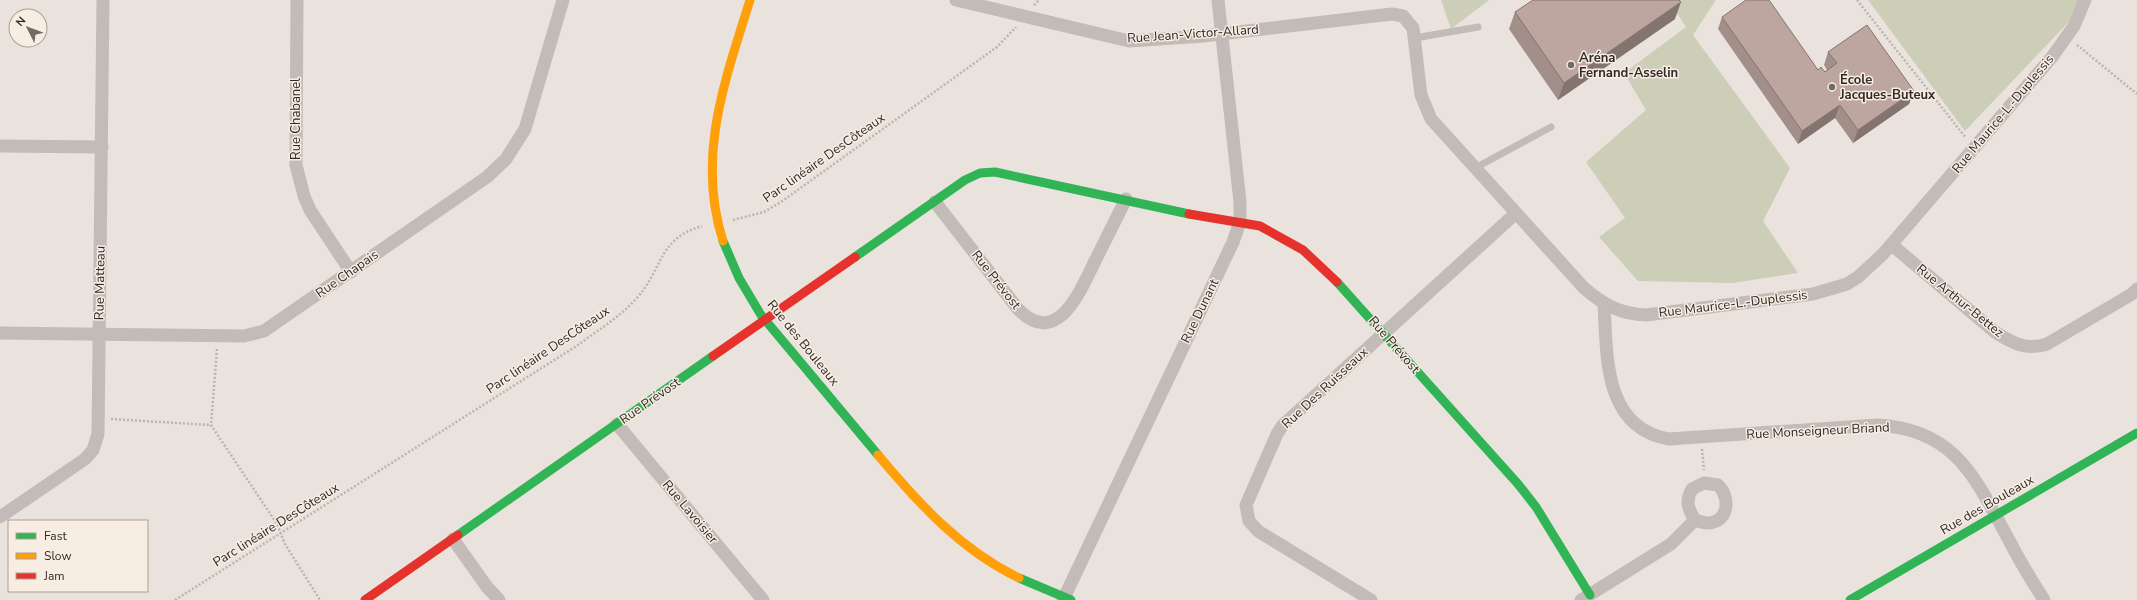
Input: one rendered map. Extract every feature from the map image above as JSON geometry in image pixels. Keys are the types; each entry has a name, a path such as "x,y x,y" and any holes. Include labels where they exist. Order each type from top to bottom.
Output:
{"street":[{"name":"Rue Matteau","path":"0,517 89,455 95,446 98,418 100,335 103,0"},
{"name":"Rue Chabanel","path":"297,0 296,165 304,196 310,210 351,272"},
{"name":"Rue Chapais","path":"0,333 244,336 264,331 487,177 506,160 525,129 563,0"},
{"name":"Rue des Bouleaux","path":"750,0 721,98 712,141 711,178 718,223 733,268 746,292 766,319 913,496 945,528 971,550 992,564 1066,599"},
{"name":"Rue Jean-Victor-Allard","path":"956,0 1129,41 1222,34 1392,14 1403,16 1408,19"},
{"name":"Rue Dunant","path":"1066,599 1233,242 1240,222 1240,202 1218,0"},
{"name":"Rue Maurice-L.-Duplessis","path":"1408,19 1414,28 1421,95 1426,111 1431,119 1576,280 1604,304 1623,312 1646,314 1824,292 1847,284 1858,277 1892,245 2068,36 2077,20 2085,0"},
{"path":"0,146 102,147"},
{"name":"Rue Prévost","path":"365,600 972,176 995,172 1126,199 1213,219 1240,222 1269,229 1303,250 1325,269 1527,495 1585,597"},
{"name":"Rue Prévost","path":"935,202 1018,309 1029,319 1044,322 1054,320 1071,307 1126,199"},
{"name":"Rue Des Ruisseaux","path":"1371,600 1258,531 1249,521 1246,505 1277,434 1283,425 1515,214"},
{"name":"Rue Arthur-Bettez","path":"1892,245 1995,332 2006,339 2026,347 2040,347 2047,344 2132,294 2137,289"},
{"name":"Rue Monseigneur Briand","path":"1604,304 1608,370 1611,384 1628,416 1644,430 1660,438 1669,439 1877,425 1908,429 1927,436 1951,452 1978,483 2044,600"},
{"name":"Rue Lavoisier","path":"617,424 763,600"},
{"name":"Rue des Bouleaux","path":"1850,600 2137,432"},
{"path":"1704,483 1718,485 1726,496 1726,509 1723,515 1713,522 1694,520 1688,509 1689,495 1698,485 1704,483"},
{"path":"1585,597 1671,544 1694,520"},
{"path":"453,539 487,587 499,600"}],"lane":[{"path":"1415,38 1478,28"},
{"path":"1475,168 1551,127"}],"path":[{"name":"Parc linéaire DesCôteaux","path":"175,600 578,345 636,299 664,253 677,237 690,229 758,214 776,205 997,47 1039,0"},
{"path":"1857,0 1960,133 1976,147"},
{"path":"2068,36 2137,94"},
{"path":"218,336 212,425 277,524 285,544 320,600"},
{"path":"98,418 212,425"},
{"path":"1701,437 1704,483"}],"green space":[{"path":"1441,0 1489,0 1451,29"},
{"path":"1668,0 1716,0 1693,35 1790,168 1763,221 1798,273 1732,283 1638,281 1599,237 1625,218 1586,162 1646,110 1624,73 1686,27"},
{"path":"1868,0 2085,0 2083,7 1965,131"}],"building":[{"name":"Aréna Fernand-Asselin","path":"1533,0 1679,0 1681,2 1564,83 1515,12"},
{"path":"1746,0 1769,0 1818,70 1821,67 1825,72 1837,63 1828,52 1867,25 1914,91 1858,130 1840,105 1802,131 1722,17"}],"traffic: fast":[{"path":"855,257 965,180 980,173 995,172 1189,214"},
{"path":"723,241 739,278 761,315 878,455"},
{"path":"1337,282 1518,484 1536,507 1590,595"},
{"path":"458,535 713,356"},
{"path":"1850,600 2137,433"},
{"path":"1019,578 1071,600"}],"traffic: slow":[{"path":"723,241 715,210 712,179 713,149 723,89 750,0"},
{"path":"878,455 925,508 960,540 998,567 1019,578"}],"traffic: jam":[{"path":"1189,214 1260,226 1303,250 1337,282"},
{"path":"713,356 855,257"},
{"path":"365,600 458,535"}],"place":[{"name":"Aréna Fernand-Asselin","path":"1571,65"},
{"name":"École Jacques-Buteux","path":"1832,87"}]}
